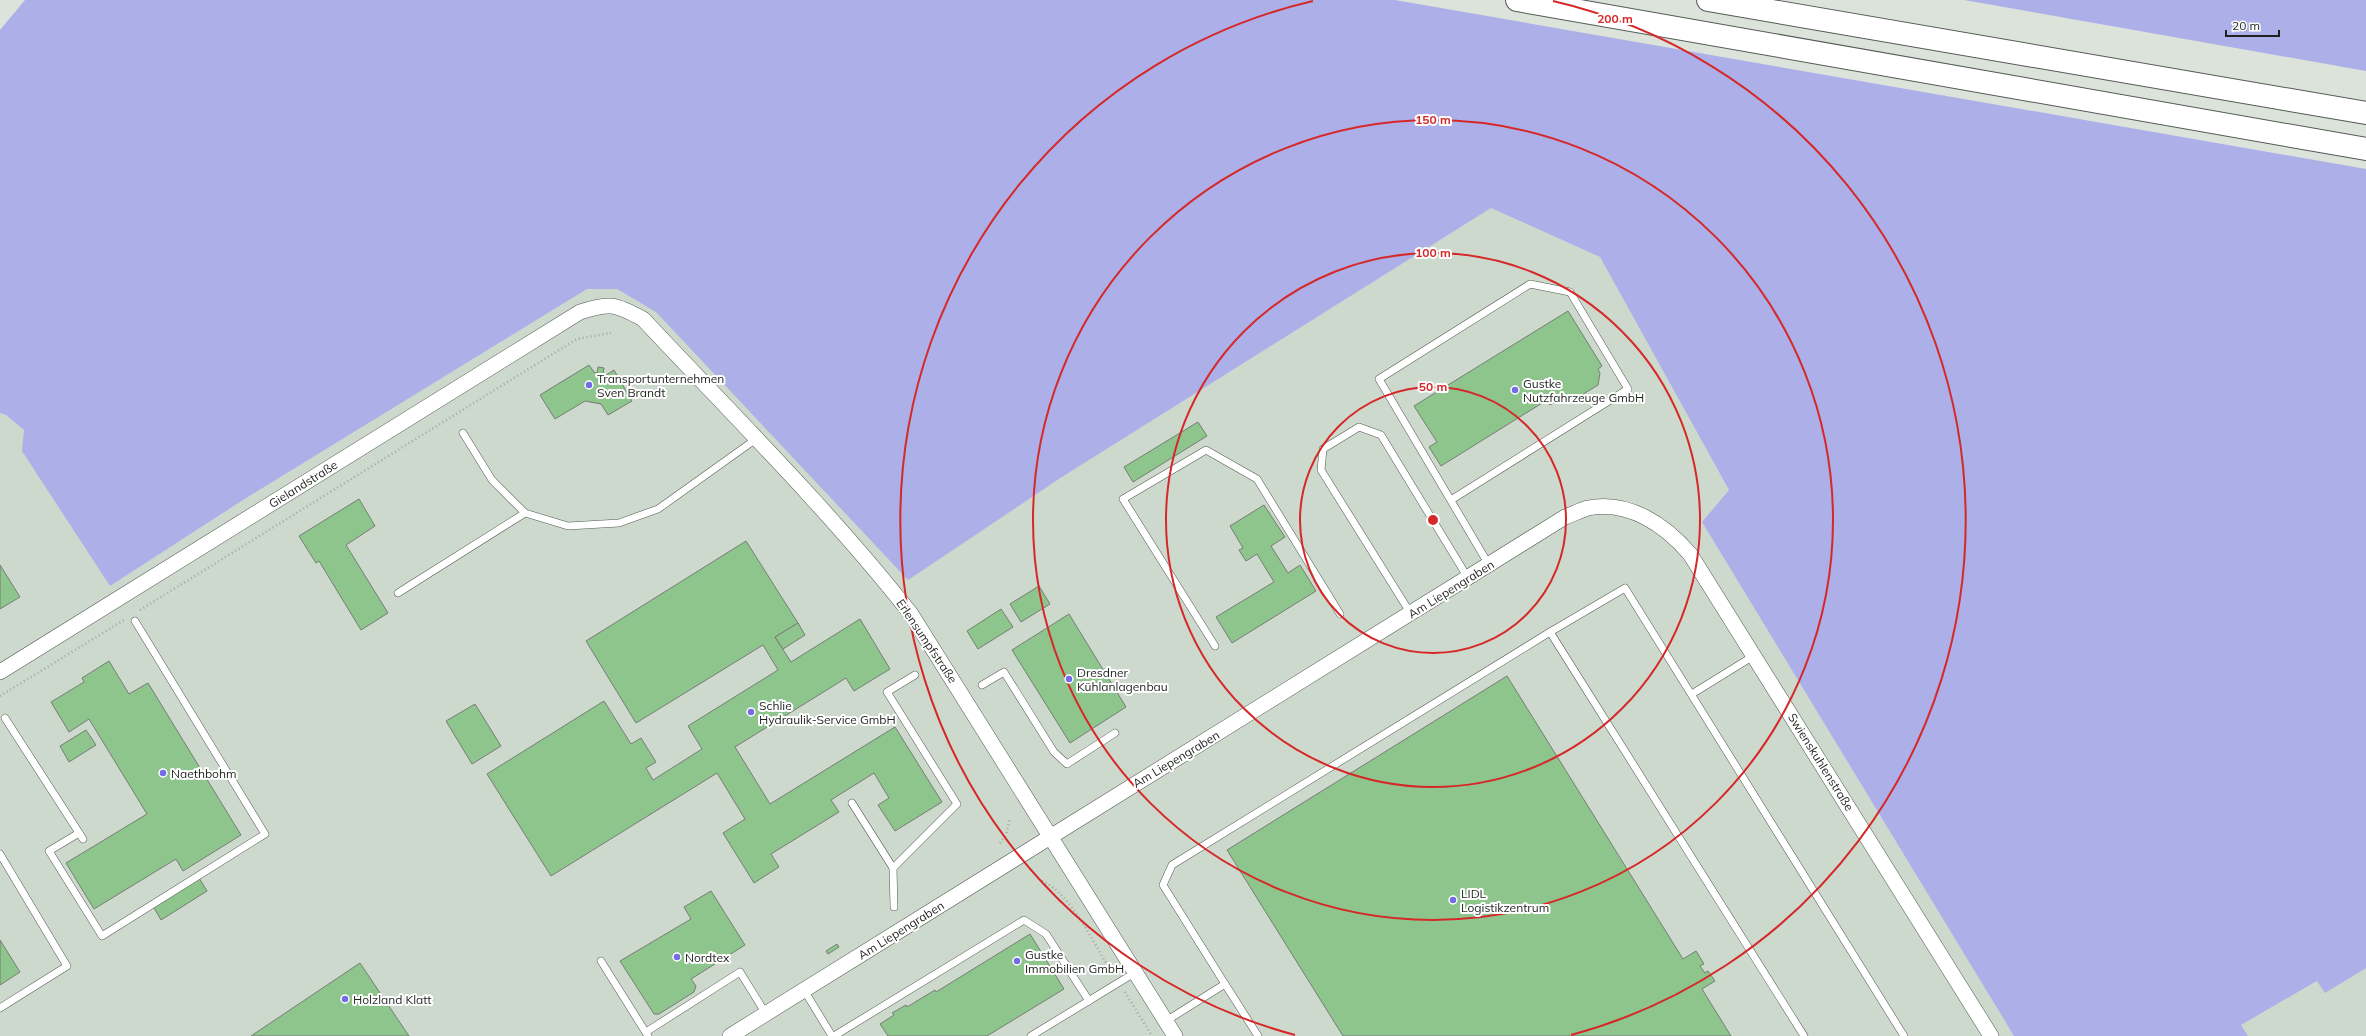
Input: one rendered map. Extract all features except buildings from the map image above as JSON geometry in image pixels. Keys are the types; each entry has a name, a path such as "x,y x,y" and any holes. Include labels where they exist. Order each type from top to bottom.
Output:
{"highway":[{"path":"1517,0 2366,149"},
{"path":"1708,0 2366,113"}],"street":[{"name":"Erlensumpfstraße","path":"610,304 622,307 643,319 756,439 887,584 911,614 1176,1036"},
{"name":"Gielandstraße","path":"0,672 580,312 610,304"},
{"name":"Am Liepengraben","path":"730,1036 1565,517 1588,508 1630,510"},
{"name":"Swienskuhlenstraße","path":"1630,510 1656,522 1680,542 1690,554 1755,655 1991,1036"}],"lane":[{"path":"1451,500 1628,389 1570,292 1530,284 1379,379 1489,565"},
{"path":"1411,614 1322,470 1323,448 1359,427 1381,435 1468,578"},
{"path":"463,433 492,480 525,513 568,526 619,523 658,509 756,439"},
{"path":"1215,646 1123,499 1206,450 1257,479 1340,614"},
{"path":"398,593 525,513"},
{"path":"1258,1036 1163,885 1172,865 1624,588 1692,694 1904,1036"},
{"path":"5,718 81,836 49,851 102,936 265,834 135,621"},
{"path":"1550,632 1804,1036"},
{"path":"1692,694 1755,655"},
{"path":"982,686 1004,672 1054,752 1067,764 1115,733"},
{"path":"893,868 957,804 887,692 915,676"},
{"path":"852,803 893,868 894,907"},
{"path":"0,854 67,966 0,1008"},
{"path":"804,990 833,1036 1024,920 1046,934 1089,1001"},
{"path":"601,961 647,1034 740,972 766,1014"},
{"path":"1031,1036 1136,972"},
{"path":"1166,1021 1225,984"}],"path":[{"path":"138,611 578,339 611,333"},
{"path":"0,696 125,619"},
{"path":"1000,843 1006,835 1010,818"},
{"path":"1042,881 1050,884 1072,907 1152,1036"}],"shaded area":[{"path":"25,0 1395,0 2366,169 2366,968 2325,993 2317,981 2241,1025 2248,1036 2014,1036 1702,522 1729,490 1600,257 1491,208 1062,477 908,580 656,312 617,289 587,289 243,500 110,586 22,451 24,430 6,415 0,413 0,30"},
{"path":"1964,0 2366,0 2366,71"},
{"path":"1491,208 1600,257 1729,490 1702,522 2014,1036 0,1036 0,413 6,415 24,430 110,586 243,500 587,289 617,289 656,311 908,579 1062,477"},
{"path":"2366,968 2366,1036 2248,1036 2241,1025 2318,981 2325,992"}],"place":[{"name":"Transportunternehmen Sven Brandt","path":"589,385"},
{"name":"Gustke Nutzfahrzeuge GmbH","path":"1515,390"},
{"name":"Dresdner Kühlanlagenbau","path":"1069,679"},
{"name":"Schlie Hydraulik-Service GmbH","path":"751,712"},
{"name":"Naethbohm","path":"163,773"},
{"name":"LIDL Logistikzentrum","path":"1453,900"},
{"name":"Nordtex","path":"677,957"},
{"name":"Gustke Immobilien GmbH","path":"1017,961"},
{"name":"Holzland Klatt","path":"345,999"}]}
